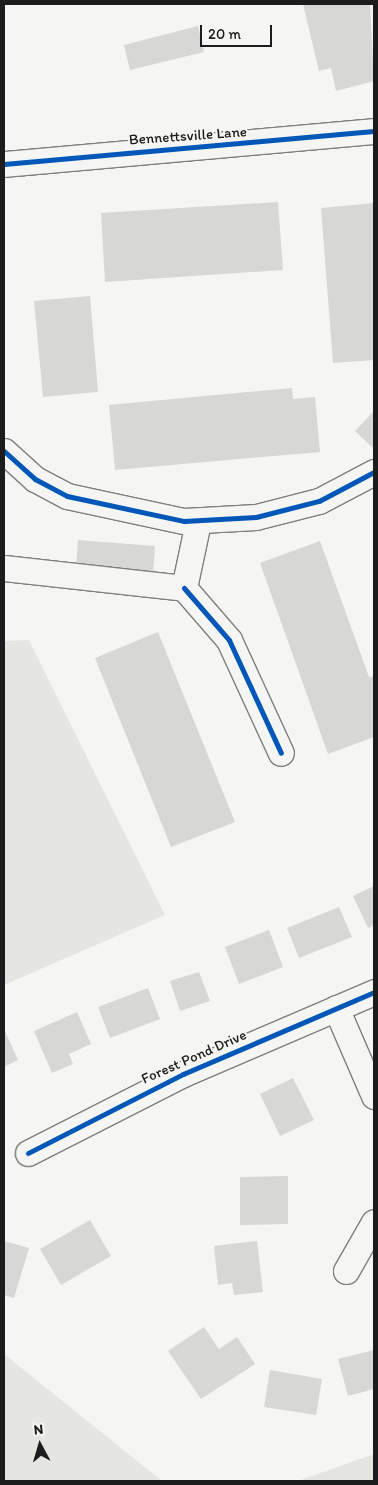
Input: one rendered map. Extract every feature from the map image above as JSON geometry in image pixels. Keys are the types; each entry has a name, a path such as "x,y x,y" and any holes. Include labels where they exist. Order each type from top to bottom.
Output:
{"street":[{"name":"Bennettsville Lane","path":"4,164 374,131"},
{"path":"4,451 14,464 67,496 198,522 256,517 319,501 374,472"},
{"path":"184,588 198,522"},
{"path":"4,568 184,588 229,640 281,753"},
{"name":"Forest Pond Drive","path":"28,1153 183,1074 374,992"},
{"path":"336,1008 374,1096"},
{"path":"346,1271 374,1222"}],"shaded area":[{"path":"29,640 165,915 4,985 4,641"},
{"path":"4,1354 162,1481 4,1481"},
{"path":"374,1454 374,1481 298,1481"}],"building":[{"path":"303,4 370,4 374,81 336,91 331,68 319,71"},
{"path":"198,26 204,52 130,70 124,45"},
{"path":"278,202 283,270 105,282 101,213"},
{"path":"374,203 374,360 333,363 321,208"},
{"path":"90,296 98,392 43,397 34,301"},
{"path":"292,388 293,399 315,397 320,452 115,470 109,405"},
{"path":"374,411 374,449 355,431"},
{"path":"78,540 155,546 153,574 76,568"},
{"path":"320,541 369,677 374,676 374,737 328,754 260,563"},
{"path":"158,632 235,822 171,847 95,658"},
{"path":"374,886 374,925 368,928 353,896"},
{"path":"339,907 352,937 299,958 287,928"},
{"path":"269,930 283,967 239,984 225,947"},
{"path":"199,972 210,1001 180,1011 170,981"},
{"path":"148,988 160,1019 110,1038 98,1007"},
{"path":"77,1012 91,1044 69,1054 73,1064 52,1073 34,1031"},
{"path":"4,1029 18,1060 4,1067"},
{"path":"293,1078 314,1120 280,1136 260,1094"},
{"path":"288,1176 288,1224 240,1225 240,1177"},
{"path":"90,1220 111,1256 61,1285 40,1249"},
{"path":"4,1241 29,1248 14,1298 4,1295"},
{"path":"257,1241 263,1292 234,1295 232,1283 218,1285 214,1246"},
{"path":"204,1327 219,1349 237,1337 255,1364 201,1399 168,1351"},
{"path":"374,1350 374,1389 348,1396 338,1359"},
{"path":"270,1370 322,1379 316,1415 264,1407"}],"cycle path":[{"path":"4,164 374,131"},
{"path":"4,451 35,479 67,496 184,521 256,517 319,501 374,472"},
{"path":"184,588 229,640 281,753"},
{"path":"28,1153 183,1074 374,992"}]}
